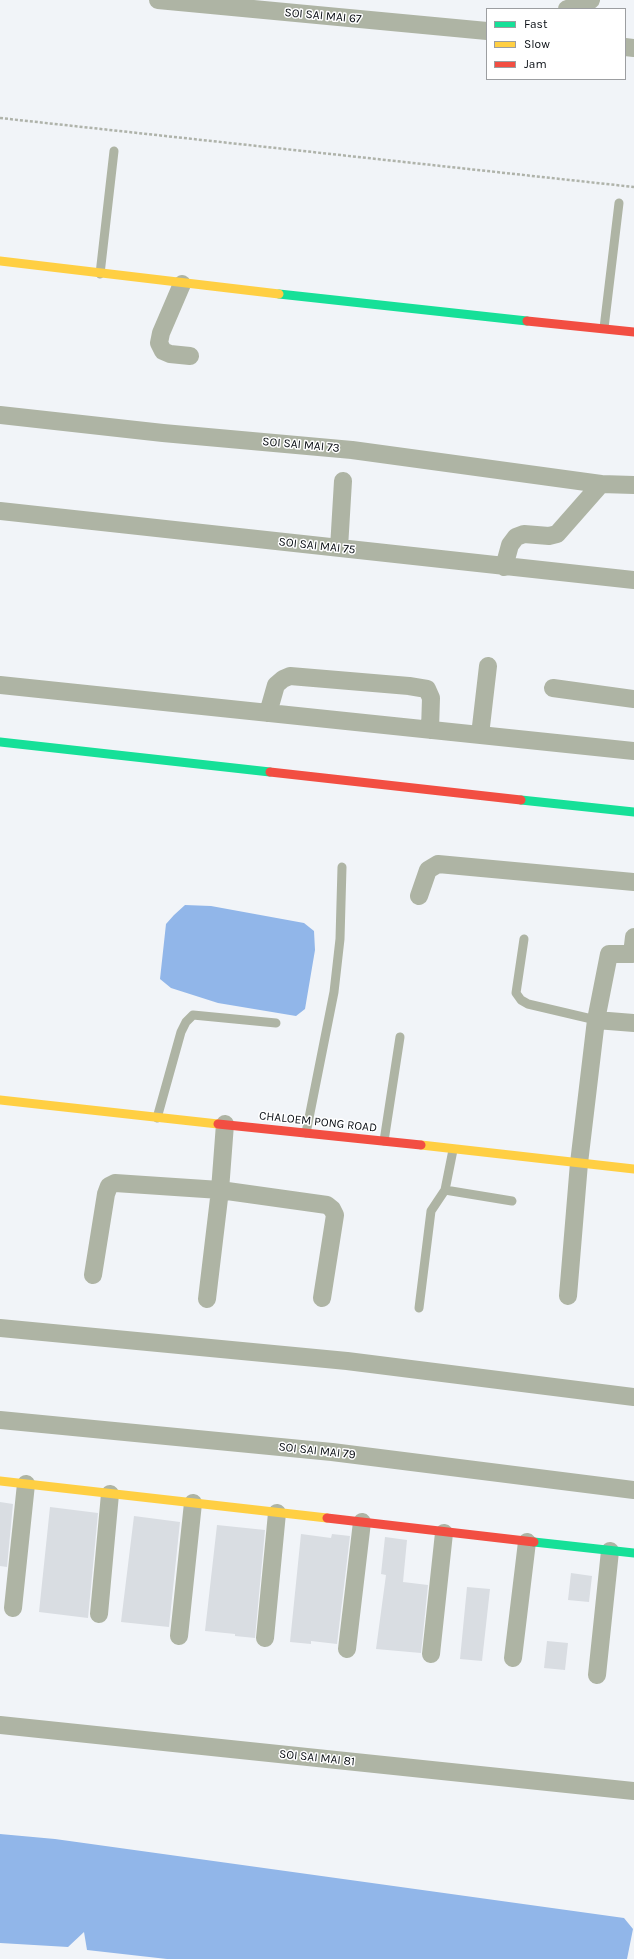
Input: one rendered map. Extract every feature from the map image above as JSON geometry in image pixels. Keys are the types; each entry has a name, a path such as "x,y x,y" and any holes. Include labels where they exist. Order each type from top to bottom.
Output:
{"street":[{"name":"SOI SAI MAI 67","path":"158,0 486,31"},
{"path":"574,8 582,7 590,0"},
{"path":"0,261 182,284 634,332"},
{"path":"182,284 161,333 160,343 163,351 170,354 190,356"},
{"name":"SOI SAI MAI 73","path":"0,416 163,433 352,450 601,484 634,485"},
{"path":"338,548 343,482"},
{"path":"504,567 510,545 516,537 524,534 549,536 557,534 601,484"},
{"name":"SOI SAI MAI 75","path":"0,511 634,580"},
{"path":"480,735 488,666"},
{"path":"268,713 276,685 283,679 290,676 409,686 426,689 431,698 430,730"},
{"path":"0,685 634,751"},
{"path":"553,688 634,699"},
{"path":"0,742 634,812"},
{"path":"419,896 428,870 438,864 634,882"},
{"path":"568,1296 579,1163 596,1020 609,954 633,949"},
{"path":"596,1020 634,1023"},
{"name":"CHALOEM PONG ROAD","path":"0,1100 157,1118 384,1141 634,1170"},
{"path":"207,1299 220,1190 225,1124"},
{"path":"93,1275 106,1194 109,1186 115,1183 220,1190 327,1205 332,1209 334,1215 322,1298"},
{"path":"0,1328 347,1361 634,1397"},
{"name":"SOI SAI MAI 79","path":"0,1420 332,1452 634,1490"},
{"path":"0,1481 634,1554"},
{"path":"13,1608 26,1484"},
{"path":"99,1614 110,1494"},
{"path":"179,1636 193,1503"},
{"path":"265,1638 278,1513"},
{"path":"347,1649 362,1522"},
{"path":"431,1654 444,1533"},
{"path":"513,1658 527,1542"},
{"path":"597,1675 610,1551"},
{"name":"SOI SAI MAI 81","path":"0,1725 634,1792"}],"lane":[{"path":"100,274 114,152"},
{"path":"604,328 619,203"},
{"path":"306,1133 334,992 340,939 342,867"},
{"path":"524,939 516,992 521,1000 528,1004 596,1020"},
{"path":"157,1118 181,1032 186,1022 193,1015 276,1023"},
{"path":"384,1141 400,1037"},
{"path":"419,1308 431,1211 445,1190 453,1150"},
{"path":"445,1190 512,1201"}],"path":[{"path":"0,118 634,187"}],"water":[{"path":"185,905 211,906 304,923 314,931 315,950 305,1009 296,1016 218,1003 171,988 160,979 166,924"},
{"path":"0,1834 55,1839 624,1918 633,1929 627,1959 167,1959 87,1950 84,1932 68,1947 0,1943"}],"building":[{"path":"0,1502 13,1504 7,1567 0,1566"},
{"path":"50,1507 98,1513 88,1618 39,1612"},
{"path":"134,1516 180,1522 169,1627 121,1622"},
{"path":"217,1525 265,1530 255,1638 205,1631"},
{"path":"301,1534 331,1538 332,1534 350,1536 337,1644 311,1641 311,1644 290,1642"},
{"path":"385,1537 407,1540 403,1582 428,1585 421,1653 376,1649 386,1575 381,1574"},
{"path":"571,1573 592,1576 589,1602 568,1600"},
{"path":"467,1587 490,1589 482,1661 460,1659"},
{"path":"547,1641 568,1643 565,1670 544,1668"}],"traffic: fast":[{"path":"279,294 527,321"},
{"path":"0,742 270,772"},
{"path":"521,800 634,812"},
{"path":"534,1542 634,1553"}],"traffic: slow":[{"path":"0,261 279,294"},
{"path":"0,1100 218,1124"},
{"path":"421,1145 634,1169"},
{"path":"0,1481 327,1518"}],"traffic: jam":[{"path":"527,321 634,332"},
{"path":"270,772 521,800"},
{"path":"218,1124 421,1145"},
{"path":"327,1518 534,1542"}]}
